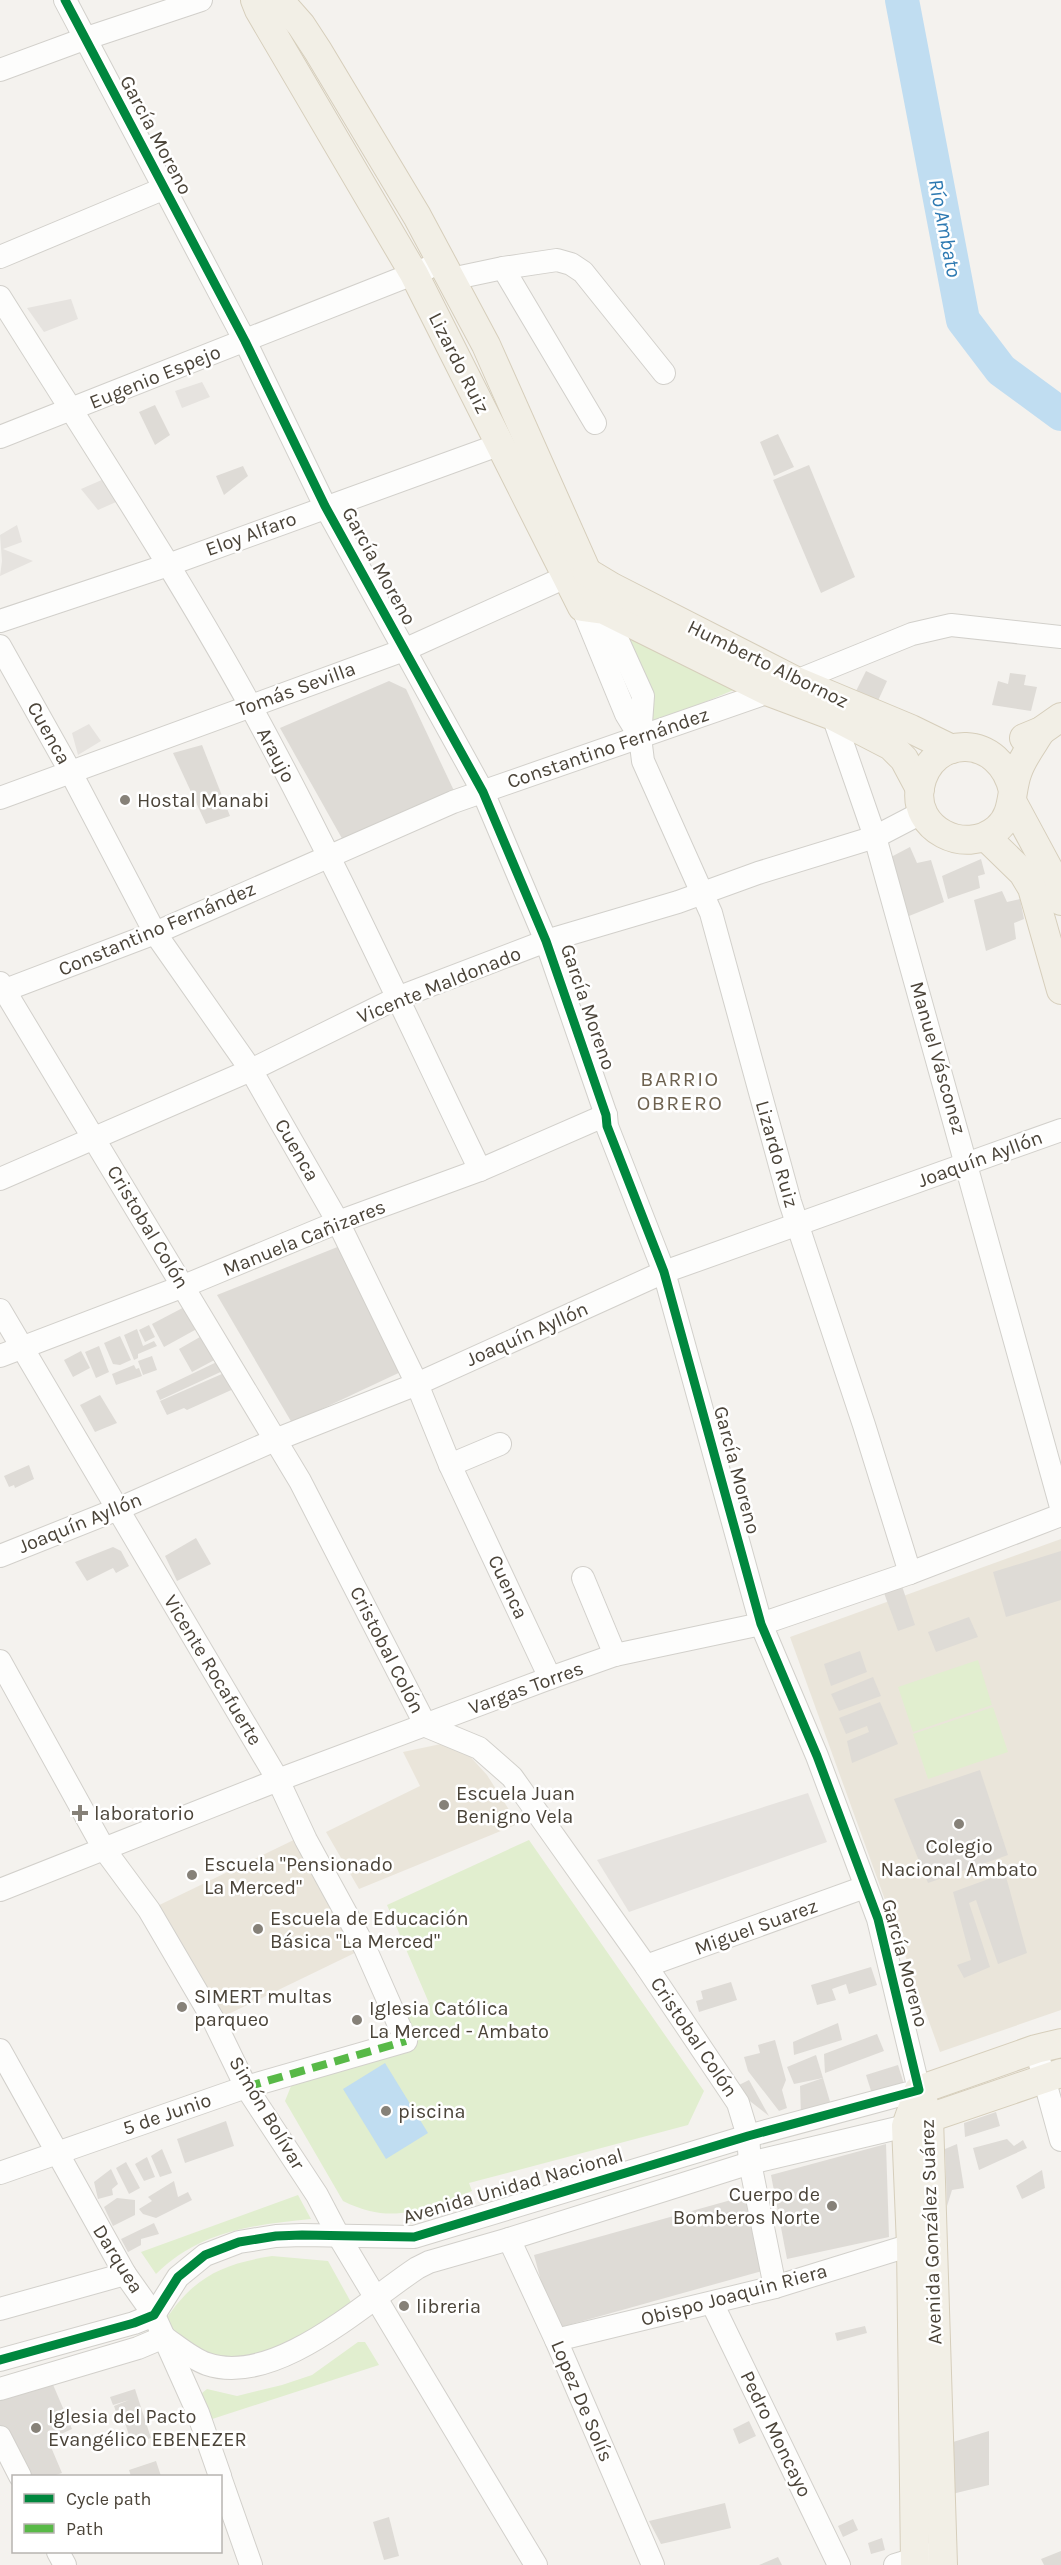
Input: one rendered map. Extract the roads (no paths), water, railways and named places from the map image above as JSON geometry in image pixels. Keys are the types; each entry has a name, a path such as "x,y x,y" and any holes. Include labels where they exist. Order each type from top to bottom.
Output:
{"main road":[{"name":"Lizardo Ruiz","path":"255,0 414,274 501,444 577,574"},
{"name":"Lizardo Ruiz","path":"279,0 318,51 447,270 486,345 593,609"},
{"name":"Humberto Albornoz","path":"577,574 796,681 911,729 952,749"},
{"name":"Humberto Albornoz","path":"593,609 769,692 833,716 891,746 904,759 921,800"},
{"path":"992,754 1051,724"},
{"path":"1051,724 1018,771 1013,797 1007,817 998,829 986,837 971,841 956,840 942,834 931,825 921,800 923,776 930,764 940,755 952,749 966,747 992,754 1003,764 1010,777 1013,797 1055,881 1061,901"},
{"path":"986,837 1023,873 1032,888 1061,990"},
{"name":"Avenida Unidad Nacional","path":"919,2090 1054,2046"},
{"path":"917,2122 1053,2076"},
{"name":"Avenida González Suárez","path":"908,2563 911,2246 919,2090"},
{"name":"Avenida González Suárez","path":"917,2122 943,2558"}],"street":[{"name":"García Moreno","path":"65,0 245,341 325,506 483,792 546,941 606,1115 607,1126 664,1272 761,1624 817,1756 878,1919 919,2090"},
{"path":"0,70 201,0"},
{"path":"0,257 165,188"},
{"name":"Eugenio Espejo","path":"0,437 414,274 447,270 503,267 557,260 571,264 583,272 664,374"},
{"path":"503,267 595,423"},
{"name":"Araujo","path":"0,297 168,565 250,705 330,855 480,1170"},
{"name":"Eloy Alfaro","path":"0,621 168,565 325,506 501,444"},
{"name":"Tomás Sevilla","path":"0,798 404,650 577,574"},
{"name":"Lizardo Ruiz","path":"593,609 642,696 640,737 643,760 711,913 797,1224 864,1425 910,1573"},
{"name":"Constantino Fernández","path":"1,988 155,933 330,855 483,792 769,692 912,634 951,625 1061,637"},
{"name":"Cuenca","path":"0,646 70,771 155,933 251,1070 338,1222 417,1384 450,1465 550,1678"},
{"name":"Manuel Vásconez","path":"833,716 875,837 1061,1507"},
{"name":"Vicente Maldonado","path":"0,1179 251,1070 397,998 546,941 678,902 875,837 921,800"},
{"name":"Cristobal Colón","path":"1,988 184,1286 300,1481 426,1726 479,1748 512,1777 646,1966 738,2103 748,2136 750,2163 775,2287"},
{"name":"Manuela Cañizares","path":"0,1356 21,1346 184,1286 338,1222 480,1170 606,1115"},
{"name":"Joaquín Ayllón","path":"0,1556 118,1509 274,1440 417,1384 664,1272 1061,1130"},
{"name":"Vicente Rocafuerte","path":"0,1310 278,1780 306,1840 365,1947 406,2041"},
{"path":"450,1465 500,1444"},
{"name":"Vargas Torres","path":"0,1890 278,1780 615,1655 761,1624 910,1573 1061,1515"},
{"path":"583,1578 615,1655"},
{"name":"Simón Bolívar","path":"0,1661 104,1849 149,1910 214,2021 246,2087 317,2195 338,2235 536,2565"},
{"name":"Miguel Suarez","path":"646,1966 865,1887"},
{"name":"5 de Junio","path":"0,2173 246,2087 406,2041"},
{"path":"1054,2046 1053,2076 1061,2140"},
{"name":"Darquea","path":"0,2050 125,2274 154,2315 198,2413 219,2475"},
{"name":"Avenida Unidad Nacional","path":"154,2315 178,2277 205,2255 239,2242 276,2236 414,2237 748,2136 919,2090"},
{"path":"0,2389 138,2348 164,2337 205,2363 223,2367 252,2367 292,2354 376,2295 429,2262 509,2240 750,2163 917,2122"},
{"name":"Lopez De Solís","path":"509,2240 556,2340 653,2565"},
{"name":"Obispo Joaquin Riera","path":"556,2340 775,2287 911,2246"},
{"path":"0,2309 125,2274"},
{"name":"Pedro Moncayo","path":"712,2303 838,2565"},
{"path":"0,2360 134,2323 154,2315"},
{"path":"0,2437 19,2475"},
{"name":"Darquea","path":"222,2483 251,2565"},
{"path":"908,2563 943,2558"}],"water":[{"name":"piscina","path":"385,2063 428,2133 386,2159 343,2089"}],"waterway":[{"name":"Río Ambato","path":"902,0 963,320 1001,370 1061,414"}],"place":[{"name":"Hostal Manabi","path":"125,800"},
{"name":"Escuela Juan Benigno Vela","path":"444,1805"},
{"name":"laboratorio","path":"80,1813"},
{"name":"Colegio Nacional Ambato","path":"959,1824"},
{"name":"Escuela \"Pensionado La Merced\"","path":"192,1875"},
{"name":"Escuela de Educación Básica \"La Merced\"","path":"258,1929"},
{"name":"SIMERT multas parqueo","path":"182,2007"},
{"name":"Iglesia Católica La Merced - Ambato","path":"357,2020"},
{"name":"piscina","path":"386,2111"},
{"name":"Cuerpo de Bomberos Norte","path":"832,2206"},
{"name":"libreria","path":"404,2306"},
{"name":"Iglesia del Pacto Evangélico EBENEZER","path":"36,2428"}],"district":[{"name":"BARRIO OBRERO","path":"680,1091"}]}
